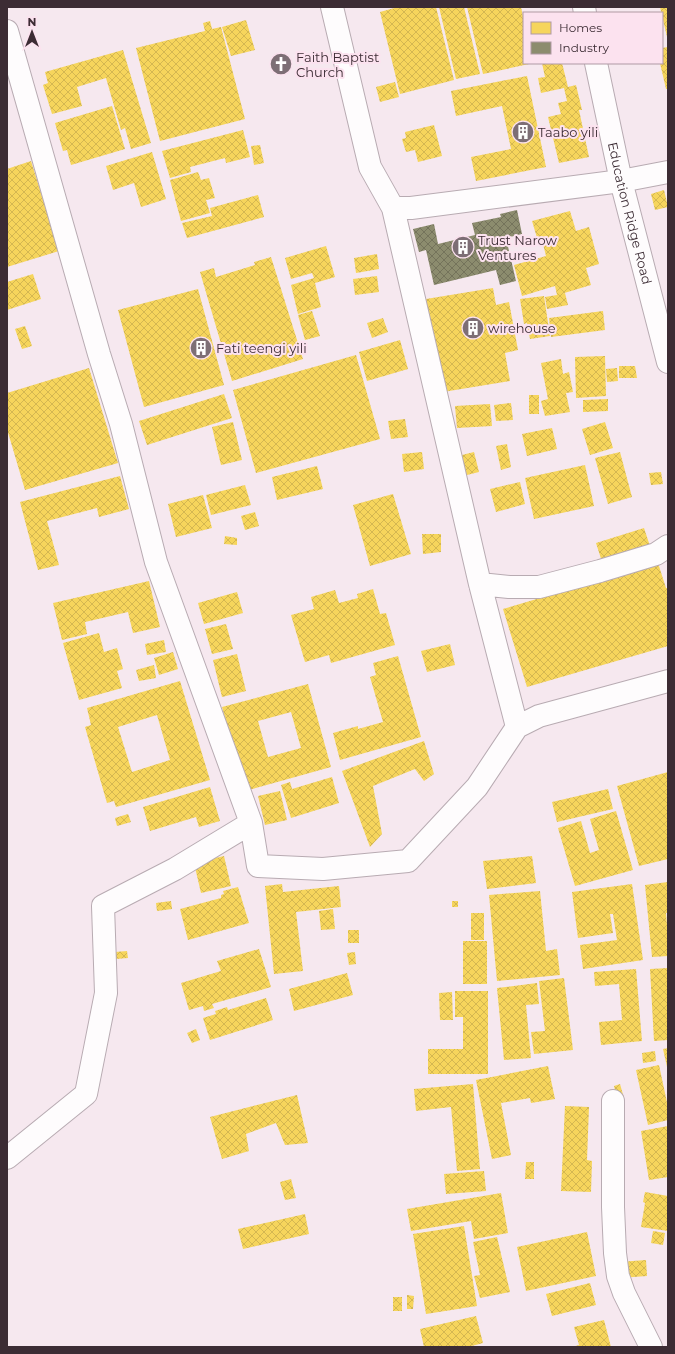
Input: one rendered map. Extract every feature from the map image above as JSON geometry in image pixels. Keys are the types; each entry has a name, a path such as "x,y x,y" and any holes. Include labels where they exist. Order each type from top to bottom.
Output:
{"street":[{"path":"332,7 370,166 394,208 480,584 517,727"},
{"path":"7,31 97,347 121,424 156,562 251,823 258,866 323,869 408,861 477,787 517,727 540,716 668,682"},
{"name":"Education Ridge Road","path":"596,64 621,181 668,362"},
{"path":"394,208 411,208 621,181 668,172"},
{"path":"480,584 509,587 539,587 656,554 668,546"},
{"path":"7,1158 86,1094 106,993 103,906 175,869 251,823"},
{"path":"614,1101 615,1253 618,1276 624,1293 651,1347"}],"building: Homes":[{"path":"398,7 436,7 454,80 400,94 380,12"},
{"path":"439,7 464,7 480,74 456,79"},
{"path":"467,7 521,7 523,16 523,64 529,64 483,74"},
{"path":"660,7 668,7 668,37 663,20 663,12 661,12"},
{"path":"246,20 255,50 231,56 222,27"},
{"path":"210,21 212,29 221,27 245,119 160,141 136,48 205,31 203,23"},
{"path":"668,47 668,89 666,89 660,64 663,64 663,48"},
{"path":"123,50 151,143 131,149 125,128 121,130 106,78 77,87 82,106 52,114 43,85 48,83 45,72"},
{"path":"542,64 562,64 568,87 576,85 582,110 579,110 589,157 559,163 548,117 561,114 558,103 567,101 564,88 541,93 538,78 545,77"},
{"name":"Taabo yili","path":"527,76 546,167 476,181 471,157 511,149 502,106 456,116 451,91"},
{"path":"395,82 399,97 380,102 376,87"},
{"path":"112,106 125,149 71,165 67,150 63,151 55,123"},
{"path":"434,125 442,156 418,162 415,150 406,152 402,139 406,138 405,132"},
{"path":"243,130 250,157 226,163 225,158 190,167 191,172 170,178 162,151"},
{"path":"260,145 264,163 254,165 251,146"},
{"path":"152,152 166,199 141,207 134,183 113,190 106,166"},
{"path":"31,161 59,251 7,267 7,169"},
{"path":"198,172 201,180 209,178 215,198 206,200 210,213 181,221 170,180"},
{"path":"664,190 668,207 655,210 651,194"},
{"path":"258,195 264,217 187,238 182,223 212,216 210,208"},
{"path":"570,211 576,231 589,227 599,264 586,268 591,285 561,294 565,293 568,305 547,309 545,297 557,295 555,286 522,296 514,265 546,256 542,240 538,241 532,221"},
{"path":"326,246 335,277 315,283 321,307 298,314 291,285 314,278 312,273 291,279 285,258"},
{"path":"377,254 379,269 356,273 354,258"},
{"path":"271,257 303,359 232,381 200,272 214,268 216,277 255,265 254,262"},
{"path":"33,274 41,299 7,310 7,282"},
{"path":"377,276 379,292 355,295 353,279"},
{"name":"wirehouse","path":"493,288 496,305 509,302 518,350 505,353 510,381 443,392 426,299"},
{"name":"Fati teengi yili","path":"198,289 224,385 144,407 118,310"},
{"path":"544,296 550,336 530,339 527,323 524,324 520,299"},
{"path":"312,311 320,336 305,340 298,315"},
{"path":"603,311 605,330 551,337 549,318"},
{"path":"383,318 388,332 372,338 367,323"},
{"path":"25,326 32,346 22,349 15,329"},
{"path":"400,340 408,369 367,381 359,352"},
{"path":"356,355 380,439 256,473 233,390"},
{"path":"605,356 606,396 576,398 575,357"},
{"path":"561,359 563,374 569,372 573,392 566,393 570,412 545,416 541,401 548,399 541,363"},
{"path":"619,366 635,366 637,378 619,378"},
{"path":"89,368 118,463 25,490 7,429 7,393"},
{"path":"617,368 618,381 607,382 606,369"},
{"path":"224,394 232,418 147,445 139,421"},
{"path":"529,395 539,395 539,414 529,414"},
{"path":"608,399 608,411 583,412 583,400"},
{"path":"511,403 513,420 496,421 494,405"},
{"path":"490,404 492,426 457,428 455,406"},
{"path":"405,419 408,437 391,439 388,421"},
{"path":"233,422 242,460 221,465 212,427"},
{"path":"605,422 613,448 590,455 582,429"},
{"path":"552,428 557,449 527,456 522,434"},
{"path":"507,444 511,467 501,470 496,446"},
{"path":"422,452 424,469 404,472 402,454"},
{"path":"474,452 479,472 463,476 458,456"},
{"path":"620,452 632,497 608,504 595,458"},
{"path":"585,465 594,506 534,519 525,478"},
{"path":"317,466 323,489 277,500 272,477"},
{"path":"661,472 663,484 651,485 649,473"},
{"path":"120,476 129,509 99,517 97,508 47,521 59,565 38,570 20,502"},
{"path":"520,482 525,504 496,512 490,489"},
{"path":"245,485 251,505 211,515 206,495"},
{"path":"393,494 411,554 370,566 353,505"},
{"path":"203,495 212,528 176,537 168,504"},
{"path":"255,512 259,526 245,530 241,516"},
{"path":"644,528 651,549 603,565 596,543"},
{"path":"422,534 441,534 441,552 423,554"},
{"path":"225,536 237,538 237,545 224,544"},
{"path":"658,563 666,588 668,588 668,646 527,687 503,609"},
{"path":"149,581 160,627 133,633 128,612 85,622 87,634 62,640 53,603"},
{"path":"373,589 380,614 386,613 395,645 331,663 329,655 305,662 291,615 314,609 311,597 335,590 339,603 358,598 357,594"},
{"path":"237,592 243,613 204,624 198,603"},
{"path":"226,624 233,649 212,654 205,629"},
{"path":"99,633 104,652 117,648 123,669 117,671 122,688 79,700 63,643"},
{"path":"164,640 166,652 147,655 145,644"},
{"path":"450,644 455,665 427,672 421,651"},
{"path":"173,652 178,669 159,675 154,658"},
{"path":"237,654 246,691 222,697 213,660"},
{"path":"398,656 421,737 340,760 333,733 358,726 358,729 383,722 370,677 376,675 373,663"},
{"path":"154,665 156,678 139,681 136,670"},
{"path":"180,681 210,780 116,807 114,801 107,803 85,727 91,725 87,708","holes":["157,715 170,760 132,772 118,727"]},
{"path":"308,684 331,767 245,791 222,707","holes":["291,712 301,748 268,757 258,721"]},
{"path":"424,741 434,774 424,781 415,769 373,786 382,834 370,847 342,771"},
{"path":"668,772 668,859 639,866 617,786"},
{"path":"332,777 339,803 291,818 281,785 290,782 292,789"},
{"path":"210,787 220,821 199,827 196,817 150,831 143,807"},
{"path":"608,789 613,809 557,822 552,802"},
{"path":"280,791 287,820 265,825 258,796"},
{"path":"616,811 633,870 575,886 558,828 581,821 590,853 599,850 590,819"},
{"path":"128,814 131,822 117,826 115,818"},
{"path":"224,856 231,886 201,893 194,863"},
{"path":"532,856 536,883 487,889 483,861"},
{"path":"668,882 668,913 666,913 668,956 652,957 645,885"},
{"path":"282,884 283,892 339,886 341,907 296,912 303,971 274,974 265,886"},
{"path":"632,884 643,960 583,969 580,945 617,940 613,914 610,914 613,933 578,938 572,892"},
{"path":"238,887 249,923 188,940 180,909 221,898 221,895 224,894 223,891"},
{"path":"540,891 546,951 557,949 560,975 497,981 489,895"},
{"path":"171,901 172,909 157,911 156,903"},
{"path":"452,901 458,901 458,907 452,907"},
{"path":"333,909 335,929 321,930 319,911"},
{"path":"471,913 484,913 484,940 471,940"},
{"path":"348,930 359,930 359,943 348,943"},
{"path":"463,941 487,941 487,984 463,984"},
{"path":"259,949 271,987 212,1004 214,1008 204,1011 203,1006 189,1010 181,983 221,971 217,961"},
{"path":"127,951 128,958 116,959 115,952"},
{"path":"355,952 356,964 349,965 347,953"},
{"path":"668,968 668,1040 654,1041 650,969"},
{"path":"636,969 642,1041 601,1045 599,1022 622,1020 619,984 595,986 594,972"},
{"path":"347,973 353,995 294,1011 289,989"},
{"path":"564,978 573,1050 534,1054 531,1032 545,1031 539,981"},
{"path":"537,983 539,1004 526,1005 531,1058 504,1060 497,988"},
{"path":"455,991 488,991 488,1074 428,1074 428,1049 463,1049 463,1017 455,1017"},
{"path":"452,992 453,1020 440,1020 439,993"},
{"path":"266,998 273,1020 210,1040 203,1018 216,1014 215,1011 227,1007 228,1010"},
{"path":"196,1029 200,1040 192,1043 187,1033"},
{"path":"668,1048 668,1067 667,1067 663,1049"},
{"path":"655,1051 656,1061 643,1063 642,1053"},
{"path":"659,1065 668,1107 668,1120 648,1125 636,1070"},
{"path":"548,1066 555,1099 531,1103 530,1098 501,1103 511,1155 492,1159 476,1080"},
{"path":"473,1084 480,1169 457,1171 451,1107 416,1111 414,1089"},
{"path":"620,1084 624,1098 617,1100 614,1086"},
{"path":"297,1095 308,1143 285,1145 276,1123 246,1134 249,1151 222,1159 210,1117"},
{"path":"565,1106 589,1107 587,1160 592,1161 591,1192 561,1191"},
{"path":"668,1126 668,1177 649,1180 641,1131"},
{"path":"526,1162 534,1162 534,1179 525,1179"},
{"path":"484,1171 486,1191 446,1194 444,1174"},
{"path":"291,1179 296,1198 285,1200 280,1182"},
{"path":"645,1192 668,1196 668,1231 641,1227 645,1203 643,1202"},
{"path":"501,1193 508,1233 474,1239 471,1221 411,1231 407,1209"},
{"path":"305,1214 309,1234 243,1249 238,1229"},
{"path":"464,1226 477,1306 426,1314 413,1234"},
{"path":"653,1231 665,1233 663,1245 651,1243"},
{"path":"587,1232 596,1276 526,1291 517,1247"},
{"path":"497,1237 510,1292 480,1298 474,1276 480,1275 473,1242"},
{"path":"646,1260 647,1276 620,1278 619,1262"},
{"path":"590,1283 596,1305 552,1316 546,1294"},
{"path":"407,1295 414,1296 413,1309 407,1309"},
{"path":"393,1297 402,1297 402,1311 393,1311"},
{"path":"476,1316 483,1343 468,1347 424,1347 420,1329"},
{"path":"604,1320 611,1347 572,1347 579,1345 574,1327"}],"building: Industry":[{"name":"Trust Narow Ventures","path":"517,210 522,234 506,238 516,281 500,285 496,270 434,285 426,250 419,252 413,229 434,224 438,244 475,235 472,223 501,217 500,214"}],"place":[{"name":"Faith Baptist Church","path":"281,64"},
{"name":"Taabo yili","path":"523,132"},
{"name":"Trust Narow Ventures","path":"463,247"},
{"name":"wirehouse","path":"473,328"},
{"name":"Fati teengi yili","path":"201,348"}]}
